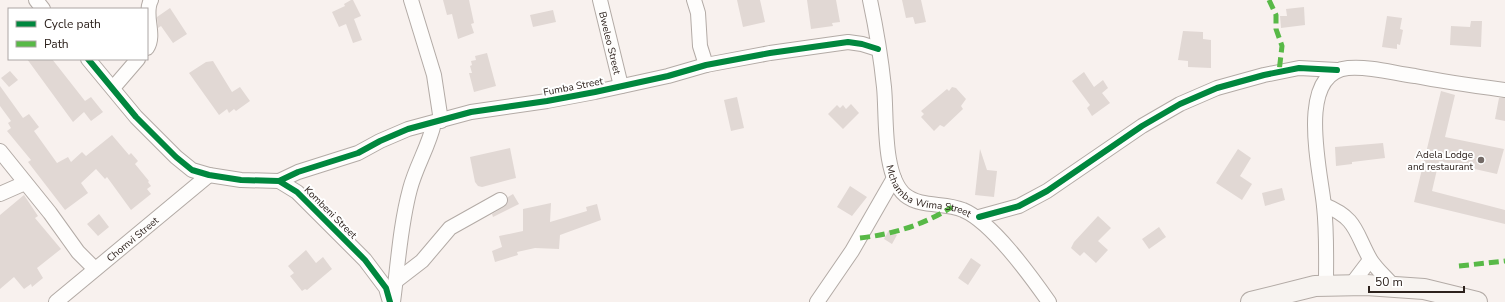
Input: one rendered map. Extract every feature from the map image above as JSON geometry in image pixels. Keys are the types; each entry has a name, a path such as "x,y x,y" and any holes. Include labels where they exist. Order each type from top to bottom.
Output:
{"street":[{"path":"36,0 42,8"},
{"path":"148,45 150,40 148,22 149,5 151,0"},
{"path":"391,302 396,281 410,190 418,164 437,122 434,75 411,0"},
{"name":"Bweleo Street","path":"600,0 621,86"},
{"path":"694,0 698,13 700,46 706,65"},
{"name":"Mchamba Wima Street","path":"870,0 884,87 888,159 894,178 905,195 921,203 962,209 979,218 1020,264 1049,302"},
{"name":"Fumba Street","path":"279,181 298,172 358,153 380,141 408,129 471,112 547,101 668,76 706,65 770,53 848,42 862,44 878,49"},
{"name":"Kombeni Street","path":"89,60 136,117 176,157 192,170 209,175 241,180 279,181 297,192 365,260 386,288 391,302"},
{"path":"113,88 137,60"},
{"path":"979,218 1019,206 1046,191 1142,126 1180,104 1217,88 1264,75 1299,68 1337,70 1348,68 1372,69 1505,90"},
{"path":"1326,285 1324,205 1315,122 1319,93 1325,80 1337,70"},
{"path":"0,151 50,213 78,252 95,269"},
{"name":"Chomvi Street","path":"56,302 163,215 209,175"},
{"path":"817,302 852,251 894,178"},
{"path":"0,194 25,183"},
{"path":"396,281 422,261 450,228 500,200"},
{"path":"1324,205 1345,216 1356,228 1370,260 1394,287"},
{"path":"1351,286 1370,260"},
{"path":"1252,302 1315,286 1326,285 1424,289 1477,302"}],"building":[{"path":"353,0 361,16 354,19 362,40 353,43 346,24 339,27 332,12 345,6 344,4"},
{"path":"443,0 469,0 474,23 471,24 474,33 458,39 452,14 447,15"},
{"path":"737,0 760,0 765,22 743,27"},
{"path":"807,0 836,0 840,22 832,23 833,26 811,29"},
{"path":"902,0 921,0 926,22 915,24 913,17 906,18"},
{"path":"1304,7 1305,25 1281,28 1280,16 1287,16 1286,9"},
{"path":"170,8 187,34 173,43 161,26 158,28 157,17"},
{"path":"553,10 556,22 533,27 530,15"},
{"path":"1387,16 1402,18 1400,29 1403,30 1400,45 1397,44 1397,49 1382,47"},
{"path":"1471,21 1482,21 1481,47 1450,45 1451,26 1470,27"},
{"path":"1183,31 1203,32 1203,39 1211,40 1211,68 1188,67 1188,61 1178,60"},
{"path":"487,53 496,86 474,92 469,73 472,73 470,66 472,65 471,61 476,60 475,56"},
{"path":"28,60 53,60 85,101 91,97 103,112 91,121 84,112 73,122"},
{"path":"213,61 232,92 240,87 250,101 236,111 234,109 229,113 227,109 219,115 189,73 206,62"},
{"path":"10,71 18,80 9,87 1,78"},
{"path":"1084,72 1094,87 1103,80 1108,88 1102,93 1110,103 1092,116 1087,108 1090,105 1072,81"},
{"path":"0,86 23,118 29,114 39,127 34,131 57,163 68,157 71,162 82,152 86,156 112,135 129,155 131,153 138,161 135,164 149,181 148,182 151,186 147,189 151,194 131,210 107,177 105,179 96,169 81,183 88,193 65,210 28,162 31,160 7,131 11,128 8,123 11,121 0,106"},
{"path":"952,87 956,88 966,99 961,106 963,109 944,127 940,125 934,131 921,117 924,114 921,111 947,89 949,91"},
{"path":"1441,91 1455,95 1445,137 1504,149 1497,174 1439,161 1432,191 1505,210 1505,224 1414,202"},
{"path":"737,97 744,128 731,131 724,100"},
{"path":"1499,98 1505,98 1505,121 1495,119"},
{"path":"851,104 859,113 843,129 828,114 837,105 840,108 843,105 846,109"},
{"path":"1383,143 1385,158 1352,162 1352,164 1336,166 1335,147"},
{"path":"510,148 516,178 482,187 478,186 475,182 470,157"},
{"path":"980,149 987,170 997,171 994,197 975,195"},
{"path":"1238,149 1251,158 1240,176 1252,184 1242,200 1216,183"},
{"path":"850,186 867,197 852,216 837,207"},
{"path":"1282,188 1285,200 1265,206 1262,193"},
{"path":"513,194 519,204 493,217 492,214 504,207 507,204 508,197"},
{"path":"24,195 38,216 35,218 61,249 37,268 43,278 32,287 31,284 24,289 14,277 0,289 0,215"},
{"path":"551,203 550,222 587,211 586,207 597,204 601,220 560,235 559,249 535,248 517,252 518,255 495,262 492,251 502,247 499,236 523,231 523,209"},
{"path":"99,214 109,227 98,236 87,224"},
{"path":"1098,216 1111,228 1098,241 1108,250 1096,263 1084,252 1080,256 1071,248 1074,242"},
{"path":"1159,227 1166,237 1149,249 1142,239"},
{"path":"889,230 897,235 892,244 884,239"},
{"path":"306,250 316,263 323,257 332,269 307,290 305,289 302,291 290,276 294,273 288,266"},
{"path":"971,258 981,265 968,285 958,278"}],"marked path":[{"path":"1269,0 1276,15 1276,29 1282,46 1279,72"},
{"path":"860,238 908,228 930,219 952,207"},
{"path":"1459,266 1505,261"}],"cycle path":[{"path":"279,181 298,172 358,153 380,141 408,129 471,112 547,101 595,92 668,76 706,65 770,53 848,42 862,44 878,49"},
{"path":"89,60 136,117 176,157 192,170 209,175 241,180 279,181 297,192 365,260 386,288 390,302"},
{"path":"979,217 1019,206 1047,191 1142,126 1180,104 1217,88 1264,75 1299,68 1337,70"}],"place":[{"name":"Adela Lodge and restaurant","path":"1481,160"}]}
